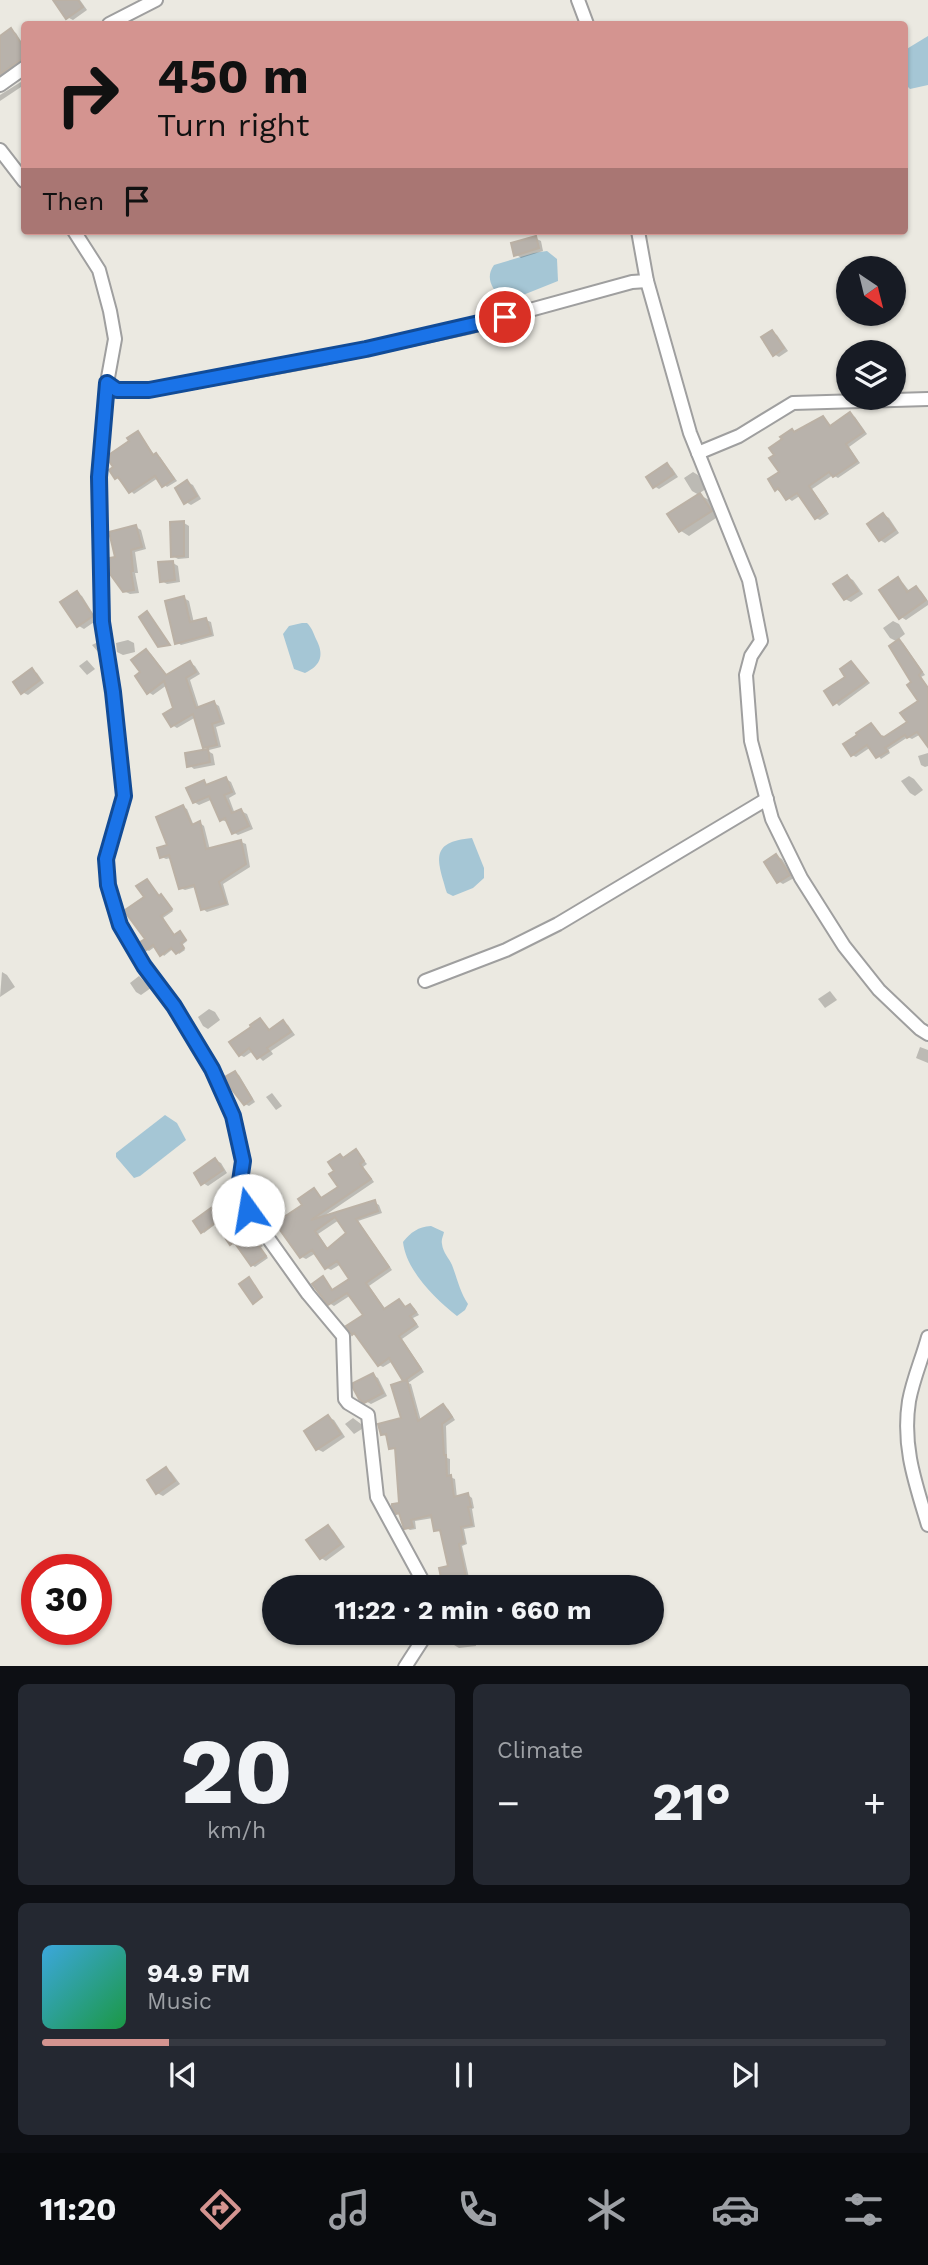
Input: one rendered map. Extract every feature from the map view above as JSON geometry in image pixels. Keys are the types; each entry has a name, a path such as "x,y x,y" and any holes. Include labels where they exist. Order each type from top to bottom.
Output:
{"street":[{"path":"115,21 156,0"},
{"path":"578,0 586,21"},
{"path":"0,85 21,70"},
{"path":"0,150 21,177"},
{"path":"77,235 99,270 115,339 107,383 99,477 102,622 113,692 124,796 106,859 108,885 120,925 212,1069 233,1116 243,1161 239,1188 248,1210 308,1294 343,1336 345,1399 368,1415 377,1497 419,1575"},
{"path":"640,235 648,281 690,433 749,580 761,641 751,656 746,675 751,741 772,819 801,878 844,946 879,990 928,1034"},
{"path":"107,383 117,390 149,390 302,362 468,327 576,296 632,282 648,281"},
{"path":"698,453 739,436 793,404 928,399"},
{"path":"425,981 506,950 558,924 766,799"},
{"path":"928,1337 909,1399 906,1433 911,1469 928,1525"},
{"path":"406,1666 419,1645"}],"water":[{"path":"928,36 928,85 910,89 908,87 908,48"},
{"path":"547,251 557,259 558,281 523,295 501,298 491,283 490,274 494,265"},
{"path":"307,623 311,628 321,654 318,663 305,673 294,669 283,634 289,626"},
{"path":"472,838 484,868 484,878 473,888 453,896 447,893 439,863 440,855 448,844"},
{"path":"165,1115 177,1123 186,1140 134,1178 116,1157 116,1153"},
{"path":"431,1226 444,1232 442,1241 445,1253 468,1304 457,1316 423,1283 405,1253 403,1242 409,1235"}],"building":[{"path":"53,0 78,0 83,7 66,19"},
{"path":"11,28 21,43 21,60 0,74 0,36"},
{"path":"536,236 539,248 514,256 511,243"},
{"path":"772,330 784,348 773,356 761,337"},
{"path":"850,412 864,432 846,444 857,461 833,477 829,472 809,486 826,511 815,519 797,493 786,500 778,488 775,491 768,479 779,472 769,458 774,455 769,448 792,429 794,432 823,416 830,426"},
{"path":"138,431 153,455 156,453 174,479 162,487 155,476 129,493 118,477 115,479 109,470 113,467 109,461 110,454"},
{"path":"667,463 674,474 653,488 646,477"},
{"path":"187,480 197,496 184,504 175,488"},
{"path":"700,493 712,511 679,532 667,514"},
{"path":"883,513 895,530 879,541 867,524"},
{"path":"184,521 184,556 171,557 170,522"},
{"path":"136,525 142,547 131,550 134,590 123,592 110,574 109,558 115,557 109,532"},
{"path":"173,561 175,580 160,582 158,562"},
{"path":"847,575 858,591 844,600 833,584"},
{"path":"898,577 907,592 916,586 926,600 899,619 879,590"},
{"path":"77,591 93,616 77,627 60,602"},
{"path":"184,596 190,622 206,618 211,634 175,644 165,601"},
{"path":"147,611 170,645 158,647 139,617"},
{"path":"899,639 922,672 919,675 928,688 928,747 917,732 907,738 905,735 885,748 888,751 876,758 867,745 851,756 843,744 857,735 856,733 871,723 884,737 907,722 900,713 918,701 907,685 911,682 889,646"},
{"path":"146,649 166,675 190,661 196,672 186,678 196,708 214,701 221,721 212,724 217,745 203,748 193,714 171,727 163,714 173,708 164,681 147,694 135,676 140,672 131,660"},
{"path":"851,661 867,681 833,705 824,691 845,677 840,669"},
{"path":"32,668 40,680 21,694 13,682"},
{"path":"208,749 210,762 187,767 185,753"},
{"path":"226,777 232,792 224,795 232,813 241,809 249,826 232,834 225,818 220,821 209,796 193,803 186,788 204,780 206,785"},
{"path":"183,805 192,825 200,821 206,849 241,840 246,864 219,882 226,903 201,910 194,885 179,889 169,855 160,858 157,848 167,845 156,817"},
{"path":"776,854 790,875 777,883 764,862"},
{"path":"147,879 172,909 161,916 174,935 180,931 186,940 181,943 184,948 176,954 171,948 160,956 153,945 145,951 140,942 145,939 125,912 144,897 136,886"},
{"path":"260,1018 269,1030 283,1020 291,1032 267,1048 269,1051 257,1059 249,1048 239,1056 229,1042"},
{"path":"235,1071 252,1099 244,1105 225,1077"},
{"path":"356,1149 364,1161 360,1164 371,1179 311,1220 375,1200 378,1211 356,1219 389,1267 366,1283 384,1309 399,1299 405,1307 410,1304 416,1312 410,1316 416,1324 399,1336 421,1369 404,1381 407,1380 418,1421 443,1404 452,1417 442,1424 447,1476 451,1475 454,1497 468,1493 471,1507 468,1507 472,1525 461,1527 464,1543 459,1544 465,1575 440,1575 439,1568 448,1566 440,1530 434,1531 431,1515 411,1520 413,1527 404,1529 399,1513 396,1514 392,1506 399,1503 395,1448 389,1449 386,1434 381,1435 378,1424 401,1418 391,1385 403,1381 389,1358 378,1366 346,1326 363,1315 347,1293 328,1305 312,1284 323,1276 332,1290 349,1279 337,1261 325,1269 312,1250 300,1258 275,1223 302,1205 298,1199 314,1188 321,1198 338,1187 329,1174 334,1171 328,1162 340,1154 343,1158","holes":["335,1217 346,1233 327,1249 315,1231"]},
{"path":"215,1158 223,1170 201,1185 194,1173"},
{"path":"211,1208 219,1220 201,1233 193,1221"},
{"path":"239,1212 266,1256 251,1266 234,1242 230,1245 216,1224"},
{"path":"249,1277 262,1297 253,1304 239,1284"},
{"path":"373,1373 383,1393 364,1403 359,1399 353,1383"},
{"path":"328,1415 341,1434 316,1450 304,1431"},
{"path":"166,1467 175,1481 156,1494 147,1480"},
{"path":"328,1525 341,1544 320,1559 306,1540"}],"route":[{"path":"248,1210 239,1188 243,1161 233,1116 212,1069 120,925 108,885 106,859 110,837 124,796 113,692 102,622 99,477 107,383 117,390 149,390 289,365 505,317"}]}
